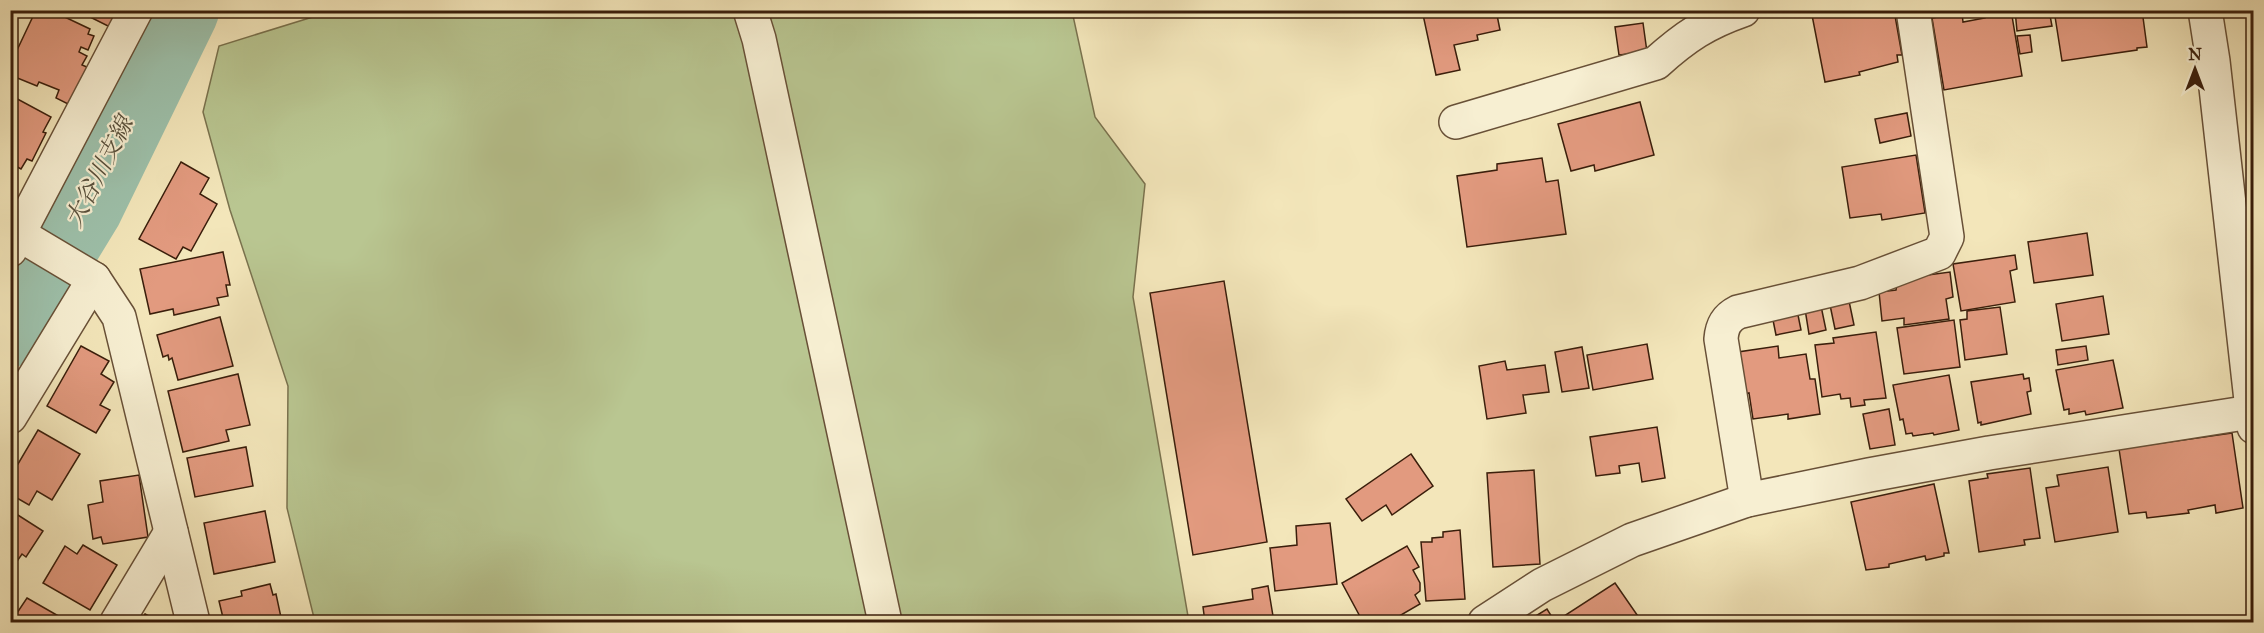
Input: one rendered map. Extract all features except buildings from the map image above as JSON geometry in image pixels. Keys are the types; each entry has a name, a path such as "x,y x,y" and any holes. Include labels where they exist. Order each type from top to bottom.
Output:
{"street":[{"path":"136,10 21,240 85,274 119,318 193,622"},
{"path":"750,10 759,39 885,622"},
{"path":"1456,122 1656,63 1682,40 1713,20 1743,10"},
{"path":"1747,500 1721,339 1722,328 1728,317 1738,312 1860,283 1939,253 1947,237 1913,10"},
{"path":"1485,622 1542,585 1632,540 1747,500 1989,453 2252,419 2213,61 2205,10"},
{"path":"10,417 85,274"},
{"path":"117,622 171,532"}],"green space":[{"path":"332,11 1072,11 1095,117 1145,184 1133,297 1189,622 315,622 287,508 288,386 230,210 203,112 219,46"}],"waterway":[{"name":"大谷川支線","path":"10,328 84,207 180,10"}]}
